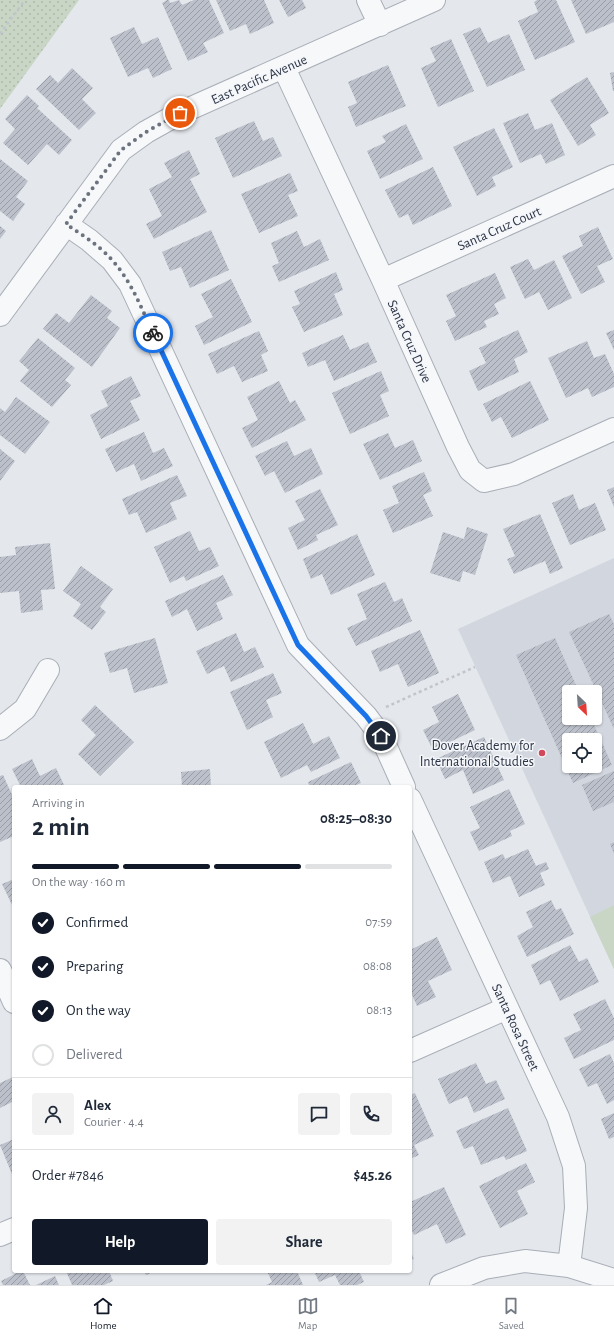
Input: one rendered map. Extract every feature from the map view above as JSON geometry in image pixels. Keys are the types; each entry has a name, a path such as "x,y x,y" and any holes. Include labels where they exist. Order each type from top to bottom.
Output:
{"street":[{"path":"368,0 380,25"},
{"name":"East Pacific Avenue","path":"0,314 121,150 146,132 180,113 434,0"},
{"name":"Santa Cruz Drive","path":"284,68 383,280 458,447 470,470 484,481 514,474 614,429"},
{"name":"Santa Cruz Court","path":"383,280 614,176"},
{"path":"66,224 89,240 112,260 130,284 298,645 366,716 381,736 403,785"},
{"path":"0,729 25,709 48,670"},
{"name":"Santa Rosa Street","path":"412,803 558,1117 574,1166 576,1208 569,1266"},
{"path":"412,1050 507,1008"},
{"path":"0,1236 12,1230"},
{"path":"441,1285 484,1268 525,1261 569,1266 614,1280"}],"path":[{"path":"0,34 25,0"},
{"path":"386,707 476,667"}],"shaded area":[{"name":"Dover Academy for International Studies","path":"614,558 614,969 458,629"}],"green space":[{"path":"0,0 79,0 0,109"},
{"path":"614,905 614,969 590,917"}],"building":[{"path":"169,0 170,3 179,0 182,5 194,0 209,0 224,33 203,43 208,52 188,61 162,3"},
{"path":"216,0 264,0 274,23 250,34 246,24 230,31"},
{"path":"279,0 302,0 306,8 288,17"},
{"path":"537,0 556,0 575,42 535,60 518,21 538,12 534,2"},
{"path":"571,0 614,0 614,22 586,34"},
{"path":"134,27 142,44 158,37 172,69 153,78 148,68 128,77 110,38"},
{"path":"480,27 488,43 509,34 525,70 487,87 463,34"},
{"path":"451,39 474,91 438,107 421,68 436,61 430,48"},
{"path":"388,65 406,106 356,127 348,107 357,103 348,82"},
{"path":"72,68 93,88 82,99 96,113 79,130 36,89 50,75 58,83"},
{"path":"614,72 614,91 613,91 610,73"},
{"path":"587,77 609,113 590,125 596,135 578,146 550,100"},
{"path":"27,95 39,106 37,108 72,140 59,155 47,144 28,165 3,143 15,129 5,119"},
{"path":"528,113 535,130 552,123 565,155 546,164 541,154 520,163 503,123"},
{"path":"254,121 263,141 273,137 282,156 233,178 215,138"},
{"path":"406,124 423,159 380,179 367,151 386,142 382,136"},
{"path":"494,128 513,167 492,177 496,186 477,196 453,147"},
{"path":"189,150 200,174 190,179 207,212 154,239 146,224 162,216 149,189 172,177 164,163"},
{"path":"0,159 28,181 16,197 25,204 13,221 0,211"},
{"path":"433,167 452,206 413,225 408,214 399,218 385,190"},
{"path":"290,173 298,191 288,195 298,216 259,233 241,194"},
{"path":"0,226 6,231 0,239"},
{"path":"598,227 613,259 597,266 605,282 581,294 562,256 583,246 579,236"},
{"path":"211,230 229,270 190,288 181,267 170,271 162,252"},
{"path":"297,231 304,247 320,239 329,260 279,282 272,266 279,263 271,243"},
{"path":"528,259 534,270 554,260 572,298 548,310 539,292 525,299 510,267"},
{"path":"336,272 343,290 334,294 343,315 304,332 292,307 300,304 294,291"},
{"path":"495,273 506,298 494,304 499,314 484,321 487,327 455,341 446,321 456,316 446,295"},
{"path":"231,279 252,322 204,345 195,326 213,317 201,294"},
{"path":"91,295 112,311 107,318 120,328 92,367 43,329 56,313 69,323"},
{"path":"518,330 528,352 514,359 519,372 478,391 469,371 486,363 479,348"},
{"path":"614,330 614,350 606,333"},
{"path":"259,331 268,351 261,355 268,371 242,382 234,366 217,374 208,354"},
{"path":"343,335 350,350 368,342 377,362 334,381 325,360 308,367 302,353"},
{"path":"38,338 75,368 65,380 71,385 52,407 20,381 29,370 19,361"},
{"path":"587,341 594,358 605,354 614,374 614,387 592,397 588,388 566,398 548,358"},
{"path":"381,371 389,391 380,395 389,416 350,434 332,393"},
{"path":"131,376 141,396 130,401 140,420 101,439 90,415 108,406 101,391"},
{"path":"279,381 290,403 295,400 306,420 252,448 242,428 258,420 247,397"},
{"path":"530,381 549,420 512,438 501,417 492,422 483,404"},
{"path":"16,397 50,422 25,454 0,435 0,408 5,412"},
{"path":"144,432 153,453 164,448 173,466 141,481 134,464 116,472 105,449"},
{"path":"388,433 395,448 413,440 422,461 380,480 363,444"},
{"path":"287,441 294,456 311,448 323,474 285,493 274,471 265,476 255,456"},
{"path":"0,449 15,461 0,481"},
{"path":"424,472 432,491 423,495 433,516 393,533 383,510 399,503 392,486"},
{"path":"177,475 187,496 170,503 177,519 146,533 137,512 129,515 122,499"},
{"path":"614,487 614,507 607,490"},
{"path":"320,489 338,525 316,535 318,540 298,550 288,528 305,520 295,501"},
{"path":"573,494 579,510 595,503 606,530 570,545 552,503"},
{"path":"540,514 563,568 550,574 545,561 514,574 507,559 515,556 503,529"},
{"path":"467,527 488,534 475,575 463,571 460,582 430,573 443,532 464,539"},
{"path":"190,531 199,551 210,547 219,566 186,581 184,576 170,583 154,547"},
{"path":"357,534 375,575 331,595 322,574 311,579 303,559"},
{"path":"50,543 55,589 41,590 43,610 21,613 19,591 0,593 0,557 16,555 15,547"},
{"path":"81,566 113,589 100,607 106,612 92,630 73,616 81,604 63,591"},
{"path":"223,575 233,595 216,603 223,619 197,631 187,609 172,617 165,601"},
{"path":"385,582 394,602 402,598 412,621 356,646 347,628 367,619 357,594"},
{"path":"609,614 614,624 614,729 602,703 602,685 594,685 569,632"},
{"path":"420,630 439,673 408,687 398,664 380,672 371,651"},
{"path":"236,633 244,652 255,647 264,667 231,682 224,666 207,674 196,651"},
{"path":"155,638 168,683 134,693 127,668 110,673 104,653"},
{"path":"555,638 576,685 562,685 562,725 594,725 598,733 562,733 562,758 516,655"},
{"path":"273,673 282,693 266,700 273,717 247,730 230,692"},
{"path":"458,694 475,730 433,750 423,730 439,722 432,707"},
{"path":"95,705 134,742 100,776 78,754 96,735 81,720"},
{"path":"303,723 313,744 329,736 340,758 311,772 307,765 281,778 264,742"},
{"path":"484,737 504,780 473,794 463,770 445,779 436,759"},
{"path":"602,743 612,765 602,770"},
{"path":"32,759 40,776 56,768 64,785 20,785 12,769"},
{"path":"351,762 361,783 356,785 309,785 308,782"},
{"path":"210,769 211,785 182,785 181,772"},
{"path":"614,771 614,802 593,811 582,785"},
{"path":"569,773 595,773 573,783"},
{"path":"3,775 12,795 12,837 0,842 0,776"},
{"path":"509,789 525,824 510,831 512,836 479,851 470,832 480,828 470,807"},
{"path":"614,842 614,854 610,844"},
{"path":"528,849 536,866 546,862 549,869 540,873 545,885 519,897 510,876 493,883 484,862 503,854 505,859"},
{"path":"12,880 12,905 2,884"},
{"path":"551,900 556,910 561,908 574,934 527,957 517,936 533,927 526,912"},
{"path":"437,937 452,970 428,981 436,997 417,1006 412,995 412,949"},
{"path":"570,945 579,962 587,958 599,982 560,1001 550,980 540,985 531,965"},
{"path":"605,999 614,1018 614,1040 574,1059 564,1038 581,1030 573,1014"},
{"path":"610,1054 614,1063 614,1100 607,1104 597,1083 588,1087 579,1069"},
{"path":"476,1063 486,1084 496,1080 505,1099 474,1113 467,1096 449,1104 438,1079"},
{"path":"12,1077 12,1102 0,1108 0,1083"},
{"path":"415,1093 434,1136 414,1145 419,1155 412,1158 412,1094"},
{"path":"508,1108 527,1151 506,1160 504,1156 481,1165 473,1146 464,1149 456,1131"},
{"path":"614,1113 614,1137 609,1139 601,1119"},
{"path":"12,1140 12,1174 0,1145"},
{"path":"526,1163 535,1182 517,1191 528,1214 500,1228 479,1186"},
{"path":"444,1187 466,1235 446,1244 437,1224 414,1235 412,1230 412,1201"},
{"path":"17,1273 24,1273 30,1285 3,1285 1,1281"},
{"path":"67,1273 110,1273 113,1281 104,1285 72,1285"},
{"path":"268,1273 298,1273 303,1285 266,1285 272,1282"},
{"path":"315,1273 360,1273 364,1282 357,1285 340,1285 335,1275 319,1282"},
{"path":"55,1276 59,1285 36,1285"}],"way so far":[{"path":"153,333 130,284 112,260 89,240 66,224 121,150 146,132 180,113"}],"place":[{"name":"Dover Academy for International Studies","path":"542,753"}],"route":[{"path":"153,333 298,645 366,716 381,736"}]}
